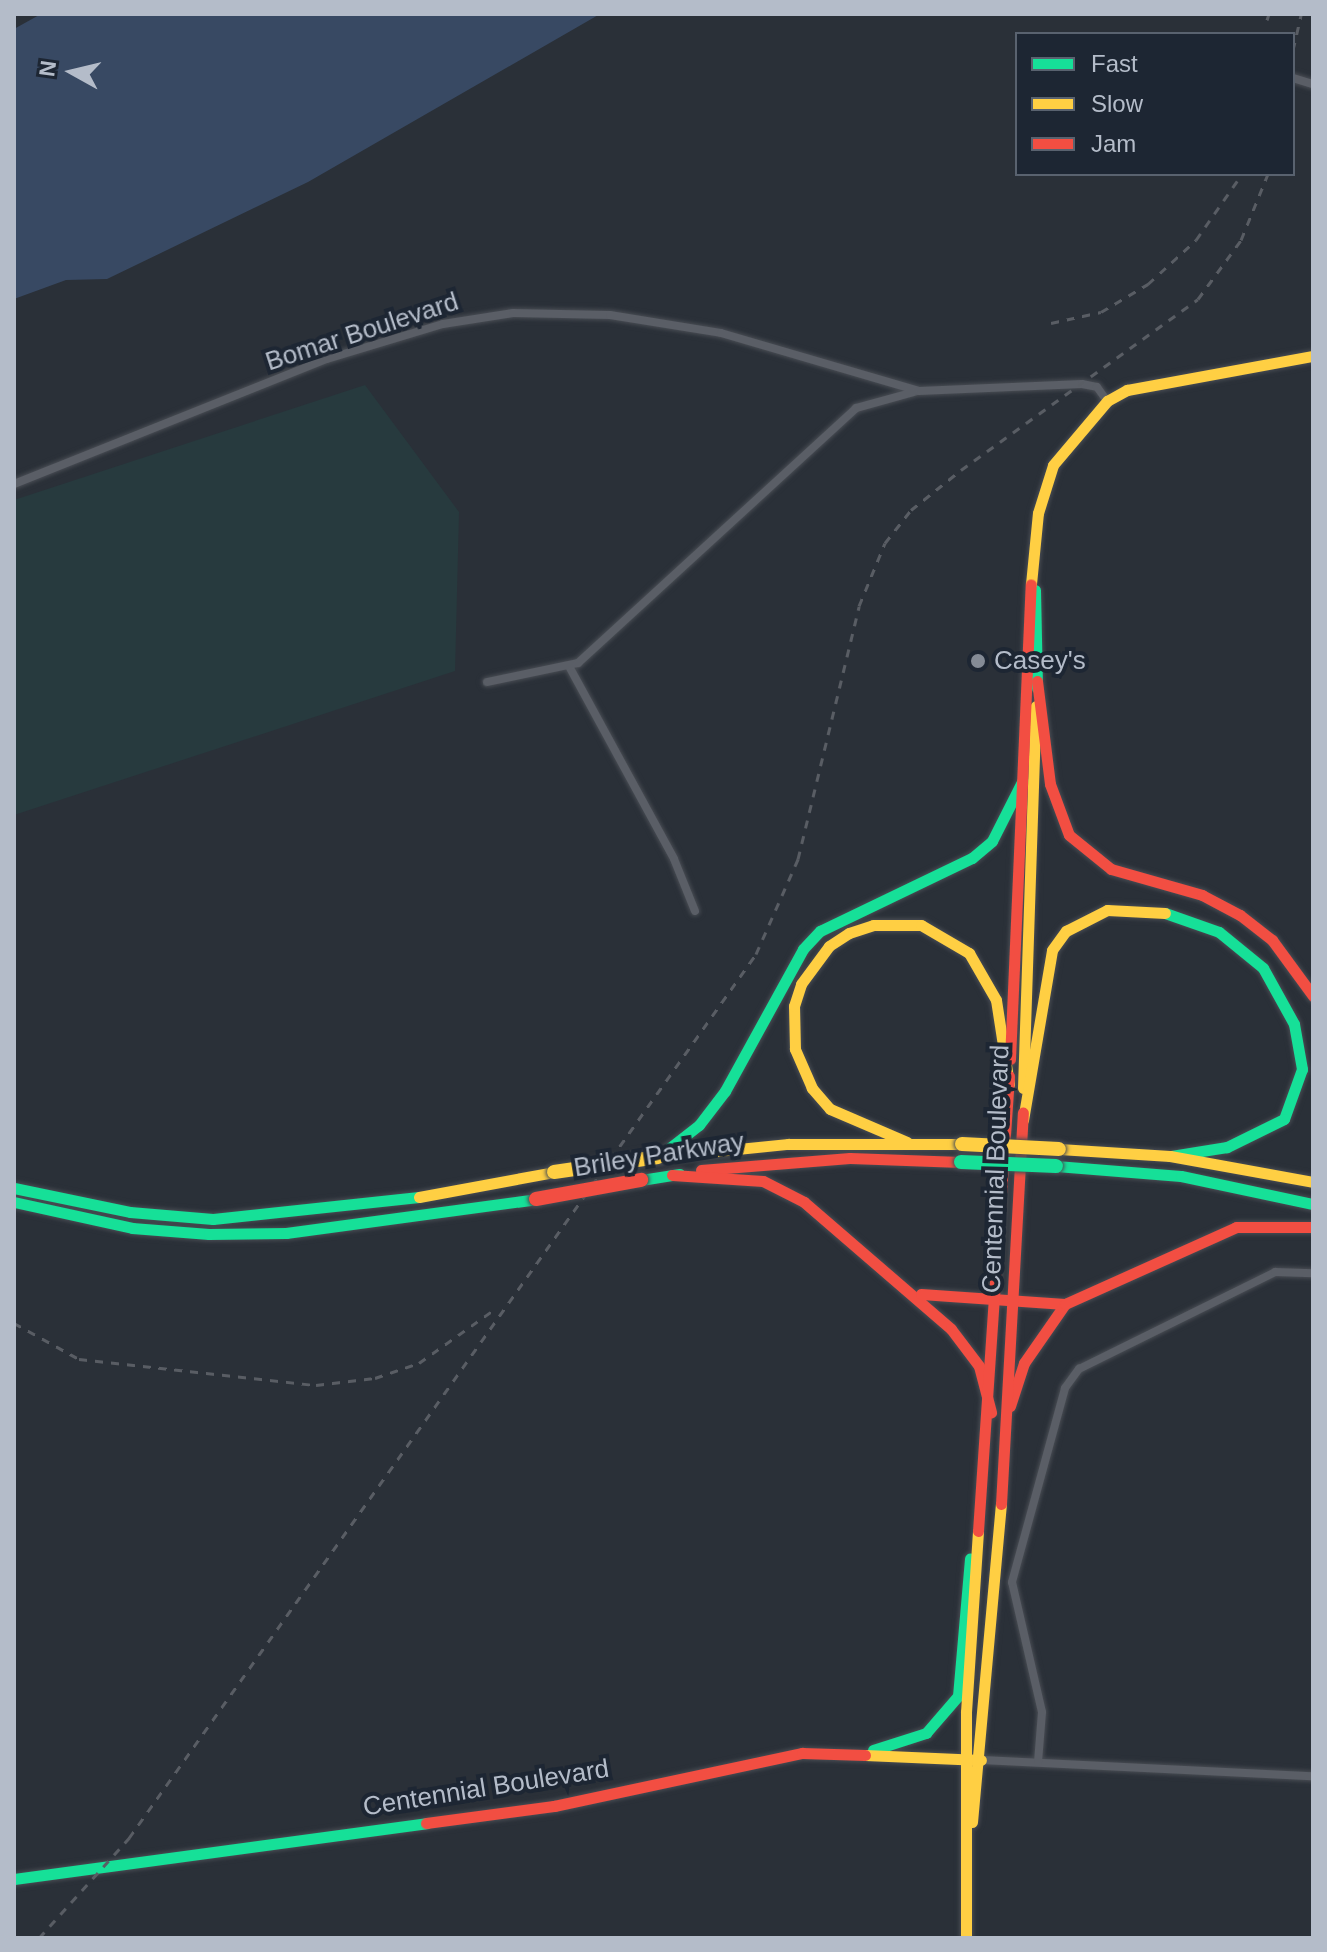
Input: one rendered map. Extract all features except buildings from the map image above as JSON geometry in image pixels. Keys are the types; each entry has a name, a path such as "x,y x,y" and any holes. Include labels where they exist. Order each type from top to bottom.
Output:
{"main road":[{"name":"Centennial Boulevard","path":"968,1854 965,1759 977,1527 991,1412 1034,579 1043,489 1074,434 1107,401 1140,387 1313,356"},
{"name":"Centennial Boulevard","path":"968,1854 981,1760 1010,1406 1037,681 1034,579"},
{"path":"1037,681 1050,784 1069,835 1111,869 1202,895 1240,915 1272,940 1313,996"},
{"path":"658,1157 699,1125 725,1091 803,949 820,931 972,858 992,841 1023,780"},
{"path":"1023,1120 1052,950 1087,917 1128,908 1163,912 1219,932 1263,968 1302,1047 1299,1088 1284,1119 1227,1147 1170,1156"},
{"path":"907,1142 830,1109 812,1088 795,1049 794,1006 801,984 829,946 849,933 873,925 921,925 969,953 996,1000 1009,1084"},
{"name":"Briley Parkway","path":"14,1188 130,1212 213,1219 457,1193 554,1172 658,1157 788,1144 907,1142 1170,1156 1313,1182"},
{"name":"Briley Parkway","path":"14,1202 132,1228 209,1234 286,1233 536,1199 781,1160 961,1162 1181,1176 1313,1204"},
{"path":"672,1175 736,1177 785,1189 913,1291 965,1345 991,1412"},
{"path":"1010,1406 1024,1363 1065,1304 1164,1251 1210,1235 1236,1227 1313,1227"},
{"path":"913,1291 930,1299 1065,1304"},
{"path":"864,1753 926,1733 958,1696 966,1577 977,1527"},
{"name":"Centennial Boulevard","path":"14,1879 554,1806 802,1753 864,1753 981,1760"},
{"path":"966,1938 968,1854"}],"street":[{"name":"Bomar Boulevard","path":"14,484 327,359 478,316 578,312 661,322 764,343 919,391 1082,384 1097,387 1107,401"},
{"path":"487,682 570,668 856,408 919,391"},
{"path":"570,668 674,859 695,911"},
{"path":"1038,1762 1042,1712 1012,1582 1065,1388 1079,1369 1275,1272 1313,1273"},
{"name":"Centennial Boulevard","path":"981,1760 1313,1776"}],"green space":[{"path":"365,385 459,512 455,671 14,815 14,500"}],"water":[{"path":"41,14 600,14 308,182 107,279 66,280 14,299 14,29"}],"railway":[{"path":"1267,20 1269,14"},
{"path":"1295,41 1301,14"},
{"path":"1051,323 1101,312 1148,284 1196,240 1241,176"},
{"path":"39,1938 129,1838 756,954 798,859 859,606 885,543 911,510 961,470 1198,299 1241,240 1267,176"},
{"path":"14,1323 79,1359 316,1385 375,1378 419,1363 495,1309"}],"traffic: fast":[{"path":"1035,590 1037,688"},
{"path":"658,1157 699,1125 725,1091 803,949 820,931 972,858 992,841 1023,780"},
{"path":"1165,913 1219,932 1263,968 1294,1024 1302,1069 1284,1119 1227,1147 1170,1156"},
{"path":"961,1162 1056,1166"},
{"path":"1056,1166 1181,1176 1313,1204"},
{"path":"641,1180 680,1174"},
{"path":"14,1188 130,1212 213,1219 419,1197"},
{"path":"14,1202 132,1228 209,1234 286,1233 536,1199"},
{"path":"873,1750 926,1733 958,1696 970,1559"},
{"path":"14,1879 426,1823"}],"traffic: slow":[{"path":"1031,584 1038,513 1053,465 1107,401 1127,390 1313,356"},
{"path":"1023,1088 1036,706"},
{"path":"1023,1120 1052,950 1066,931 1107,910 1165,913"},
{"path":"907,1142 830,1109 812,1088 795,1049 794,1006 801,984 829,946 849,933 873,925 921,925 969,953 996,1000 1009,1084"},
{"path":"659,1157 788,1144 962,1144"},
{"path":"962,1144 1059,1149"},
{"path":"1059,1149 1170,1156 1313,1182"},
{"path":"554,1172 658,1157"},
{"path":"419,1197 554,1172"},
{"path":"972,1822 1001,1504"},
{"path":"966,1938 966,1712 978,1531"},
{"path":"865,1755 981,1760"}],"traffic: jam":[{"path":"1010,1059 1031,584"},
{"path":"1037,681 1050,784 1069,835 1111,869 1202,895 1240,915 1272,940 1313,996"},
{"path":"978,1531 1009,1076"},
{"path":"1001,1504 1023,1113"},
{"path":"701,1170 850,1158 961,1162"},
{"path":"672,1175 763,1181 804,1202 951,1329 979,1366 991,1412"},
{"path":"536,1199 641,1180"},
{"path":"1010,1406 1024,1363 1065,1304 1236,1227 1313,1227"},
{"path":"921,1294 1065,1304"},
{"path":"426,1823 554,1806 802,1753 865,1755"}],"place":[{"name":"Casey's","path":"978,661"}]}
